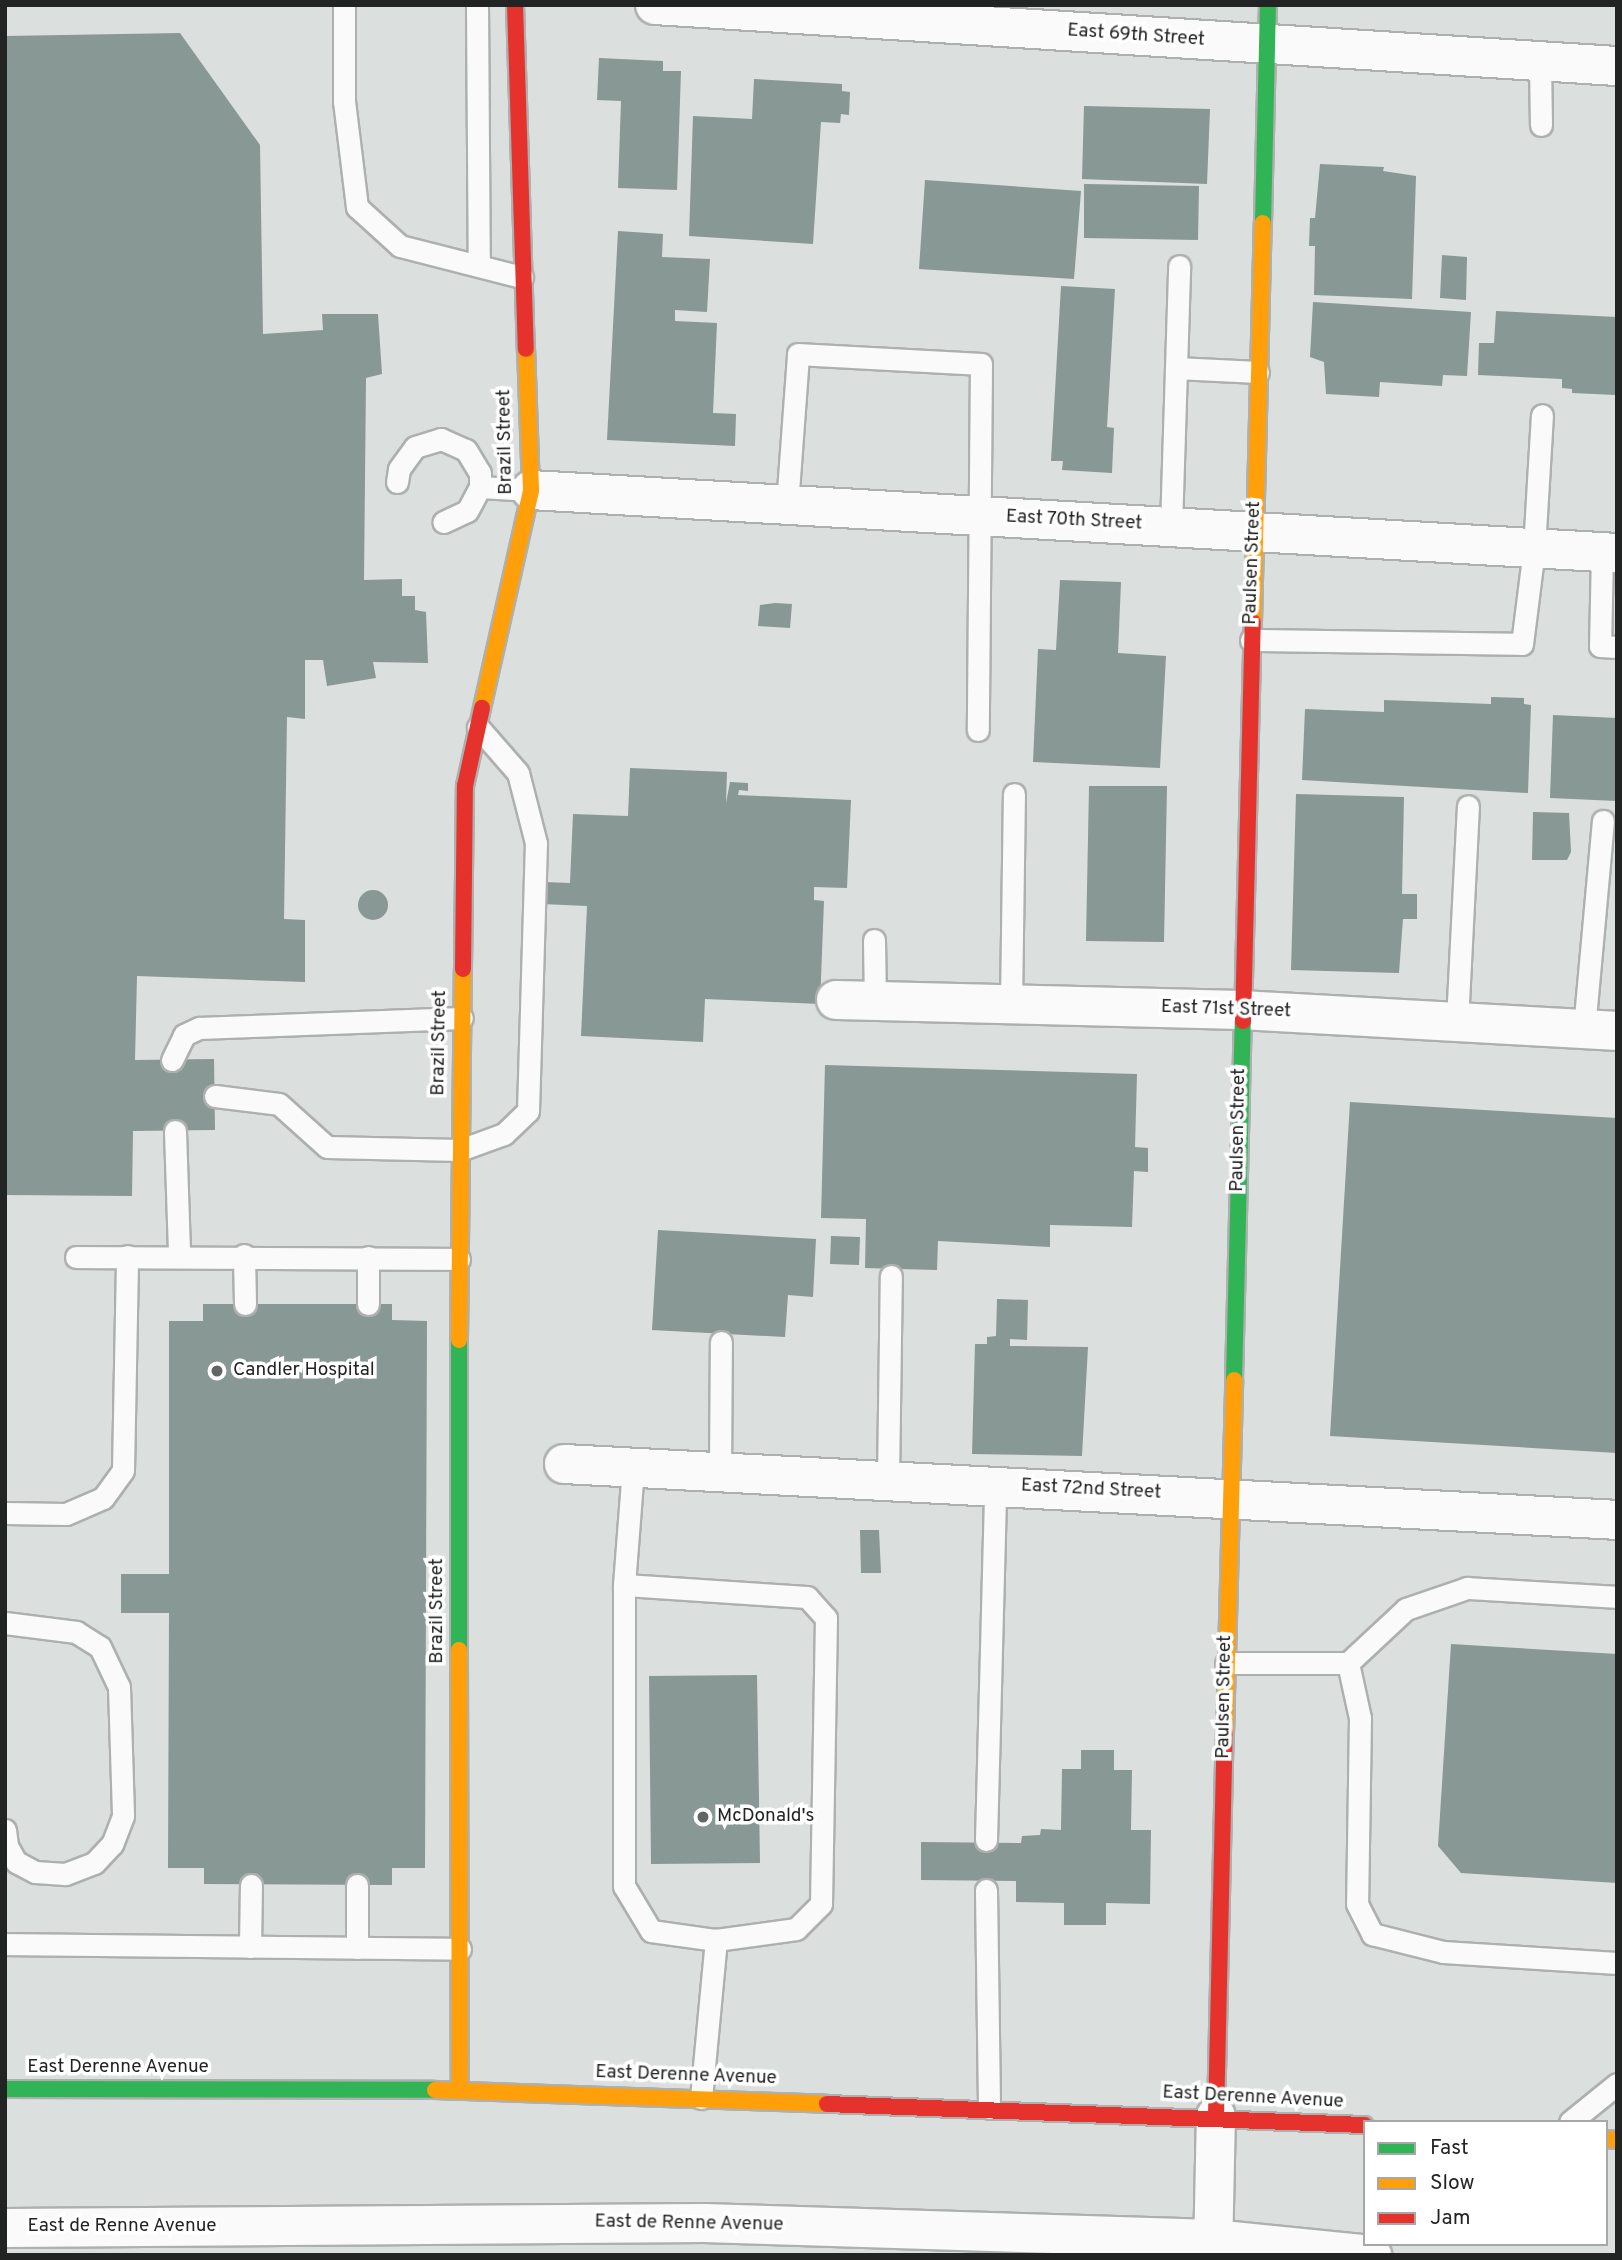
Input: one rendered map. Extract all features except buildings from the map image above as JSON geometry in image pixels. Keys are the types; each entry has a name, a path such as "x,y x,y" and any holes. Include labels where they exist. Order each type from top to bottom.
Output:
{"main road":[{"name":"Brazil Street","path":"460,2090 459,1259 465,786 531,490 515,5"},
{"name":"Paulsen Street","path":"1216,2116 1268,5"},
{"name":"East Derenne Avenue","path":"5,2089 460,2090 1216,2116 1363,2125"}],"street":[{"name":"East 69th Street","path":"655,5 1617,66"},
{"name":"East 70th Street","path":"531,490 1609,552"},
{"name":"East 71st Street","path":"836,1000 1242,1010 1600,1030"},
{"name":"East 72nd Street","path":"564,1464 1617,1520"},
{"name":"Paulsen Street","path":"1214,2247 1216,2116"},
{"name":"East de Renne Avenue","path":"5,2228 704,2222 1372,2255"}],"lane":[{"path":"344,5 344,101 357,207 400,246 522,277"},
{"path":"477,5 479,264"},
{"path":"1540,63 1541,125"},
{"path":"1171,527 1179,266"},
{"path":"787,505 798,354 981,364 978,730"},
{"path":"1176,368 1258,372"},
{"path":"1251,640 1522,644 1534,548 1542,415"},
{"path":"397,482 399,469 415,447 441,439 454,442 475,460 480,487 467,511 443,522"},
{"path":"480,487 531,490"},
{"path":"1609,552 1600,646 1617,648"},
{"path":"215,1096 279,1104 327,1147 460,1150 504,1134 528,1111 536,843 518,773 478,726"},
{"path":"1011,1005 1014,794"},
{"path":"1457,1022 1468,806"},
{"path":"1600,1030 1603,821"},
{"path":"874,940 875,1001"},
{"path":"172,1060 184,1035 199,1028 462,1018"},
{"path":"175,1131 179,1254"},
{"path":"76,1256 179,1254 459,1259"},
{"path":"244,1255 245,1304"},
{"path":"5,1513 66,1514 103,1498 123,1469 127,1256"},
{"path":"368,1304 369,1257"},
{"path":"888,1480 891,1276"},
{"path":"720,1472 721,1342"},
{"path":"624,1585 807,1597 826,1618 821,1904 796,1929 716,1940 650,1931 624,1886 624,1585 633,1467"},
{"path":"986,1840 995,1485"},
{"path":"1226,1663 1348,1663 1406,1609 1467,1588 1617,1597"},
{"path":"5,1623 76,1632 100,1647 119,1687 123,1816 112,1844 94,1863 65,1874 35,1872 16,1862 7,1846 5,1830"},
{"path":"1348,1663 1360,1718 1357,1904 1372,1934 1443,1952 1617,1963"},
{"path":"250,1947 251,1885"},
{"path":"357,1948 358,1885"},
{"path":"986,1890 989,2108"},
{"path":"701,2098 716,1940"},
{"path":"5,1944 460,1949"},
{"path":"1572,2120 1617,2084"}],"traffic: fast":[{"path":"1263,223 1268,5"},
{"path":"1234,1380 1243,1021"},
{"path":"459,1340 459,1650"},
{"path":"5,2089 435,2090"}],"traffic: slow":[{"path":"1253,622 1263,223"},
{"path":"482,708 531,490 526,349"},
{"path":"459,1340 463,969"},
{"path":"1225,1734 1234,1380"},
{"path":"459,1650 460,2090"},
{"path":"435,2090 827,2104"},
{"path":"1608,2139 1617,2140"}],"traffic: jam":[{"path":"515,5 526,349"},
{"path":"1243,1021 1253,622"},
{"path":"463,969 465,786 482,708"},
{"path":"1216,2116 1225,1734"},
{"path":"827,2104 1363,2125"}],"place":[{"name":"Candler Hospital","path":"217,1371"},
{"name":"McDonald's","path":"703,1817"}]}
